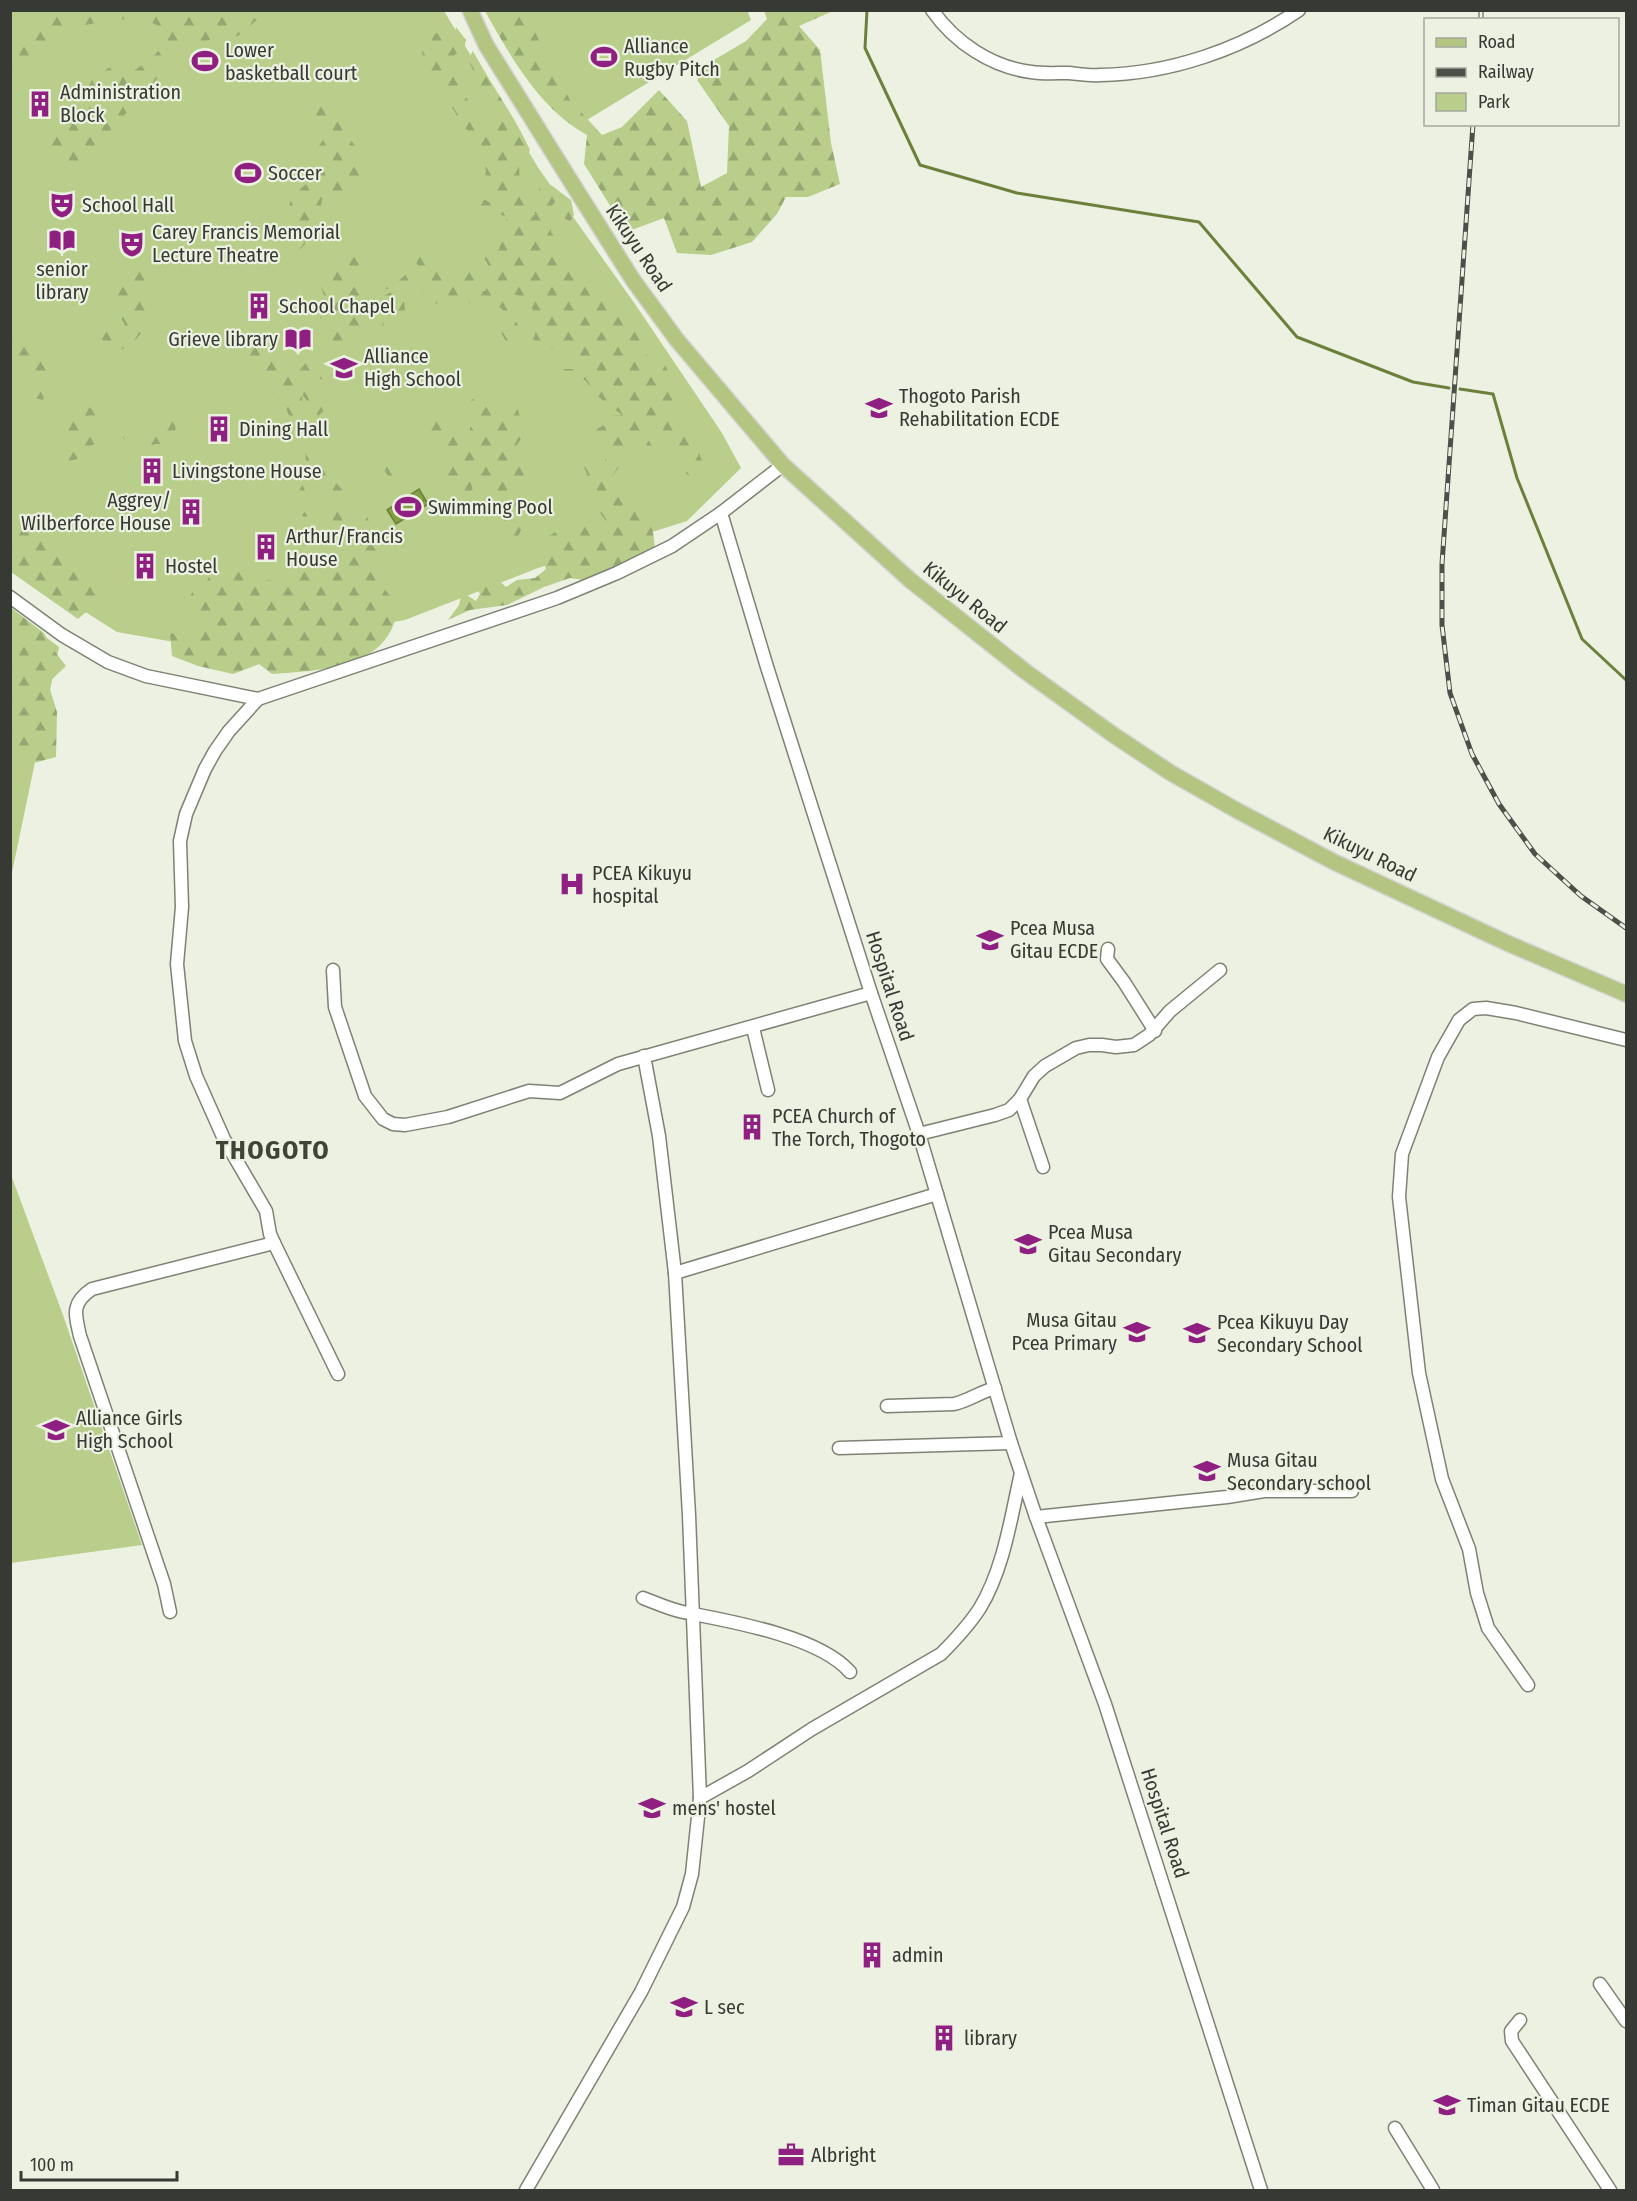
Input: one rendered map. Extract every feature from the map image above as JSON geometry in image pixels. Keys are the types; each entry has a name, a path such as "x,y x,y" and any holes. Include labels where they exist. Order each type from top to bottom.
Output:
{"main road":[{"name":"Kikuyu Road","path":"470,10 486,45 633,280 677,340 783,465 910,580 1009,659 1122,741 1238,811 1334,862 1507,943 1626,994"}],"street":[{"path":"932,10 965,44 985,57 1006,66 1032,72 1100,75 1169,67 1185,62 1255,37 1299,10"},
{"path":"338,1374 270,1234 266,1211 224,1139 196,1076 185,1041 177,964 182,907 180,841 186,814 205,769 229,731 258,699 557,598 617,573 672,546 721,513 783,465"},
{"name":"Hospital Road","path":"721,513 766,667 919,1134 1011,1443 1105,1704 1261,2190"},
{"path":"10,597 62,636 108,662 146,676 258,699"},
{"path":"1108,949 1107,959 1155,1030"},
{"path":"333,970 335,1007 365,1096 383,1119 393,1124 405,1125 448,1117 529,1091 560,1093 600,1071 644,1056 753,1028 871,993"},
{"path":"919,1134 1009,1110 1020,1099 1034,1076 1045,1066 1076,1048 1134,1045 1155,1030 1170,1011 1220,970"},
{"path":"1528,1685 1488,1628 1476,1593 1469,1549 1442,1479 1419,1373 1399,1197 1402,1154 1438,1057 1460,1020 1473,1009 1486,1008 1516,1013 1626,1040"},
{"path":"753,1028 768,1090"},
{"path":"526,2190 642,1992 683,1907 692,1874 700,1798 693,1613 675,1273 658,1136 644,1056"},
{"path":"1020,1099 1042,1167"},
{"path":"675,1273 937,1194"},
{"path":"170,1612 164,1584 80,1336 76,1306 81,1296 92,1289 274,1243"},
{"path":"886,1406 954,1404 995,1388"},
{"path":"839,1448 1011,1443"},
{"path":"700,1798 748,1771 812,1728 941,1654 955,1640 981,1606 991,1586 1001,1558 1021,1472"},
{"path":"1036,1516 1195,1501 1264,1491 1352,1491"},
{"path":"643,1598 772,1632 828,1655 850,1672"},
{"path":"1600,1984 1626,2020"},
{"path":"1520,2020 1513,2027 1512,2041 1610,2190"},
{"path":"1395,2128 1433,2190"}],"green space":[{"path":"747,10 751,20 577,126 508,11"},
{"name":"Alliance High School","path":"10,11 444,11 539,169 635,304 722,433 741,468 687,521 538,568 405,620 283,641 197,646 117,632 11,565"},
{"path":"58,11 244,11 257,20 238,36 216,38 191,45 179,54 103,139 90,162 73,177 53,155 50,137 69,111 85,96 93,77 116,64 130,73 154,56 169,32 149,21 117,19 75,27 52,38 36,54 19,77 11,105 11,53"},
{"path":"485,11 524,11 570,100 602,135 622,127 659,90 687,121 701,187 727,173 729,126 697,80 714,60 746,41 767,19 764,11 833,11 799,26 820,50 831,143 840,184 808,197 786,197 777,214 752,242 711,255 677,253 664,218 629,231 584,164 587,135 554,111 540,96 505,46"},
{"path":"456,27 466,40 463,53 455,54 457,61 451,70 482,125 490,123 491,110 468,59 473,51 530,150 525,158 517,157 509,151 508,139 503,133 491,142 519,166 520,185 528,216 535,215 534,201 539,198 539,180 552,186 571,200 574,215 570,222 563,217 564,209 556,201 549,209 551,232 568,257 607,304 638,332 644,352 653,361 661,359 669,372 675,404 667,418 685,428 695,442 703,463 696,486 686,473 692,459 667,451 662,427 655,423 647,438 659,457 646,463 641,443 626,450 612,452 619,467 605,487 644,516 652,529 655,548 583,580 570,578 544,587 507,605 470,610 448,620 459,605 462,592 476,601 480,594 475,584 496,578 506,587 517,580 535,578 546,569 540,552 544,539 572,522 590,519 605,535 612,530 590,503 582,483 587,474 582,463 580,449 589,448 597,469 605,462 606,449 613,444 617,433 599,439 589,434 604,425 607,416 622,415 596,395 585,380 576,377 573,390 560,393 557,378 564,369 582,369 580,361 565,357 567,347 546,348 533,339 536,329 534,311 523,298 499,292 509,304 517,309 515,319 527,347 509,347 498,327 506,321 506,313 491,301 481,298 453,308 445,303 431,304 422,290 425,283 421,279 422,273 411,253 431,255 442,272 466,267 476,283 475,291 485,291 490,274 489,266 484,258 489,249 499,250 507,217 474,205 481,198 489,202 489,188 485,179 486,170 471,133 461,125 454,110 440,94 448,84 431,71 423,58 422,32 445,34 452,44"},
{"path":"322,101 337,104 351,140 366,161 367,176 341,198 322,199 319,217 305,222 305,244 292,259 286,248 284,235 291,197 306,184 312,174 314,153 325,137 324,130 308,110"},
{"path":"11,136 15,149 15,173 11,177"},
{"path":"353,250 361,264 359,273 371,291 369,306 373,313 384,296 394,290 381,288 374,266 387,283 395,284 411,270 416,293 404,302 406,316 392,319 388,311 383,311 384,337 395,348 371,331 349,339 332,352 325,319 315,317 317,308 325,299 320,283 339,269"},
{"path":"138,268 152,281 144,300 153,319 132,344 115,353 105,344 97,331 107,328 126,331 114,306 115,282"},
{"path":"10,327 38,347 45,355 48,374 43,400 30,397 34,382 32,364 21,359 11,359"},
{"path":"225,328 239,341 256,333 261,334 271,352 278,348 285,361 300,370 308,360 326,369 336,387 327,379 317,379 311,391 318,398 325,393 329,406 318,416 302,394 305,435 295,431 286,408 263,383 266,373 254,367"},
{"path":"513,386 526,386 528,404 519,395 518,410 525,434 510,454 524,467 525,479 521,498 523,525 513,549 499,500 482,496 477,488 481,468 476,457 471,480 473,495 465,512 447,508 443,492 447,458 442,443 431,432 431,415 444,419 452,434 464,446 470,442 470,426 478,435 487,431 466,404 487,389 493,408 505,409"},
{"path":"89,407 96,411 95,426 100,441 90,446 90,456 65,462 63,443 72,448 76,437 67,434 61,420 75,422 83,420"},
{"path":"177,416 175,432 166,444 155,444 136,451 122,437 128,431 140,434"},
{"path":"305,447 326,463 336,483 350,498 346,509 361,505 364,496 381,489 388,476 376,456 396,462 393,487 366,514 379,545 370,571 399,607 389,634 379,646 353,662 303,672 272,674 259,664 233,674 198,666 172,656 170,633 192,636 199,625 184,606 193,591 206,583 211,572 245,571 262,579 288,583 310,563 339,556 344,546 337,534 315,518 294,515 291,467 303,486 313,509 332,510 329,496 306,463"},
{"path":"11,506 32,513 53,552 82,561 100,600 78,619 11,572"},
{"path":"10,607 44,633 66,666 48,683 57,712 56,757 11,769"},
{"path":"11,611 59,647 11,877"},
{"name":"Alliance Girls High School","path":"11,1175 63,1315 142,1545 11,1563"}],"water":[{"name":"Swimming Pool","path":"419,489 428,504 396,524 387,510"}],"waterway":[{"path":"867,10 865,48 920,165 1017,193 1199,222 1297,337 1413,382 1449,388"},
{"path":"1460,389 1493,394 1517,478 1582,639 1626,680"}],"railway":[{"path":"1481,10 1481,18"},
{"path":"1473,126 1442,564 1442,625 1450,693 1472,754 1499,804 1535,854 1581,896 1626,928"}],"place":[{"name":"Alliance Rugby Pitch","path":"604,57"},
{"name":"Lower basketball court","path":"205,61"},
{"name":"Administration Block","path":"40,104"},
{"name":"Soccer","path":"248,173"},
{"name":"School Hall","path":"62,205"},
{"name":"senior library","path":"62,240"},
{"name":"Carey Francis Memorial Lecture Theatre","path":"132,244"},
{"name":"School Chapel","path":"259,306"},
{"name":"Grieve library","path":"298,339"},
{"name":"Alliance High School","path":"344,368"},
{"name":"Thogoto Parish Rehabilitation ECDE","path":"879,408"},
{"name":"Dining Hall","path":"219,429"},
{"name":"Livingstone House","path":"152,471"},
{"name":"Swimming Pool","path":"408,507"},
{"name":"Aggrey/ Wilberforce House","path":"191,512"},
{"name":"Arthur/Francis House","path":"266,547"},
{"name":"Hostel","path":"145,566"},
{"name":"PCEA Kikuyu hospital","path":"572,884"},
{"name":"Pcea Musa Gitau ECDE","path":"990,940"},
{"name":"PCEA Church of The Torch, Thogoto","path":"752,1127"},
{"name":"Pcea Musa Gitau Secondary","path":"1028,1244"},
{"name":"Musa Gitau Pcea Primary","path":"1137,1332"},
{"name":"Pcea Kikuyu Day Secondary School","path":"1197,1333"},
{"name":"Alliance Girls High School","path":"56,1430"},
{"name":"Musa Gitau Secondary school","path":"1207,1471"},
{"name":"mens' hostel","path":"652,1808"},
{"name":"admin","path":"872,1955"},
{"name":"L sec","path":"684,2007"},
{"name":"library","path":"944,2038"},
{"name":"Timan Gitau ECDE","path":"1447,2105"},
{"name":"Albright","path":"791,2155"}],"district":[{"name":"THOGOTO","path":"273,1150"}]}
